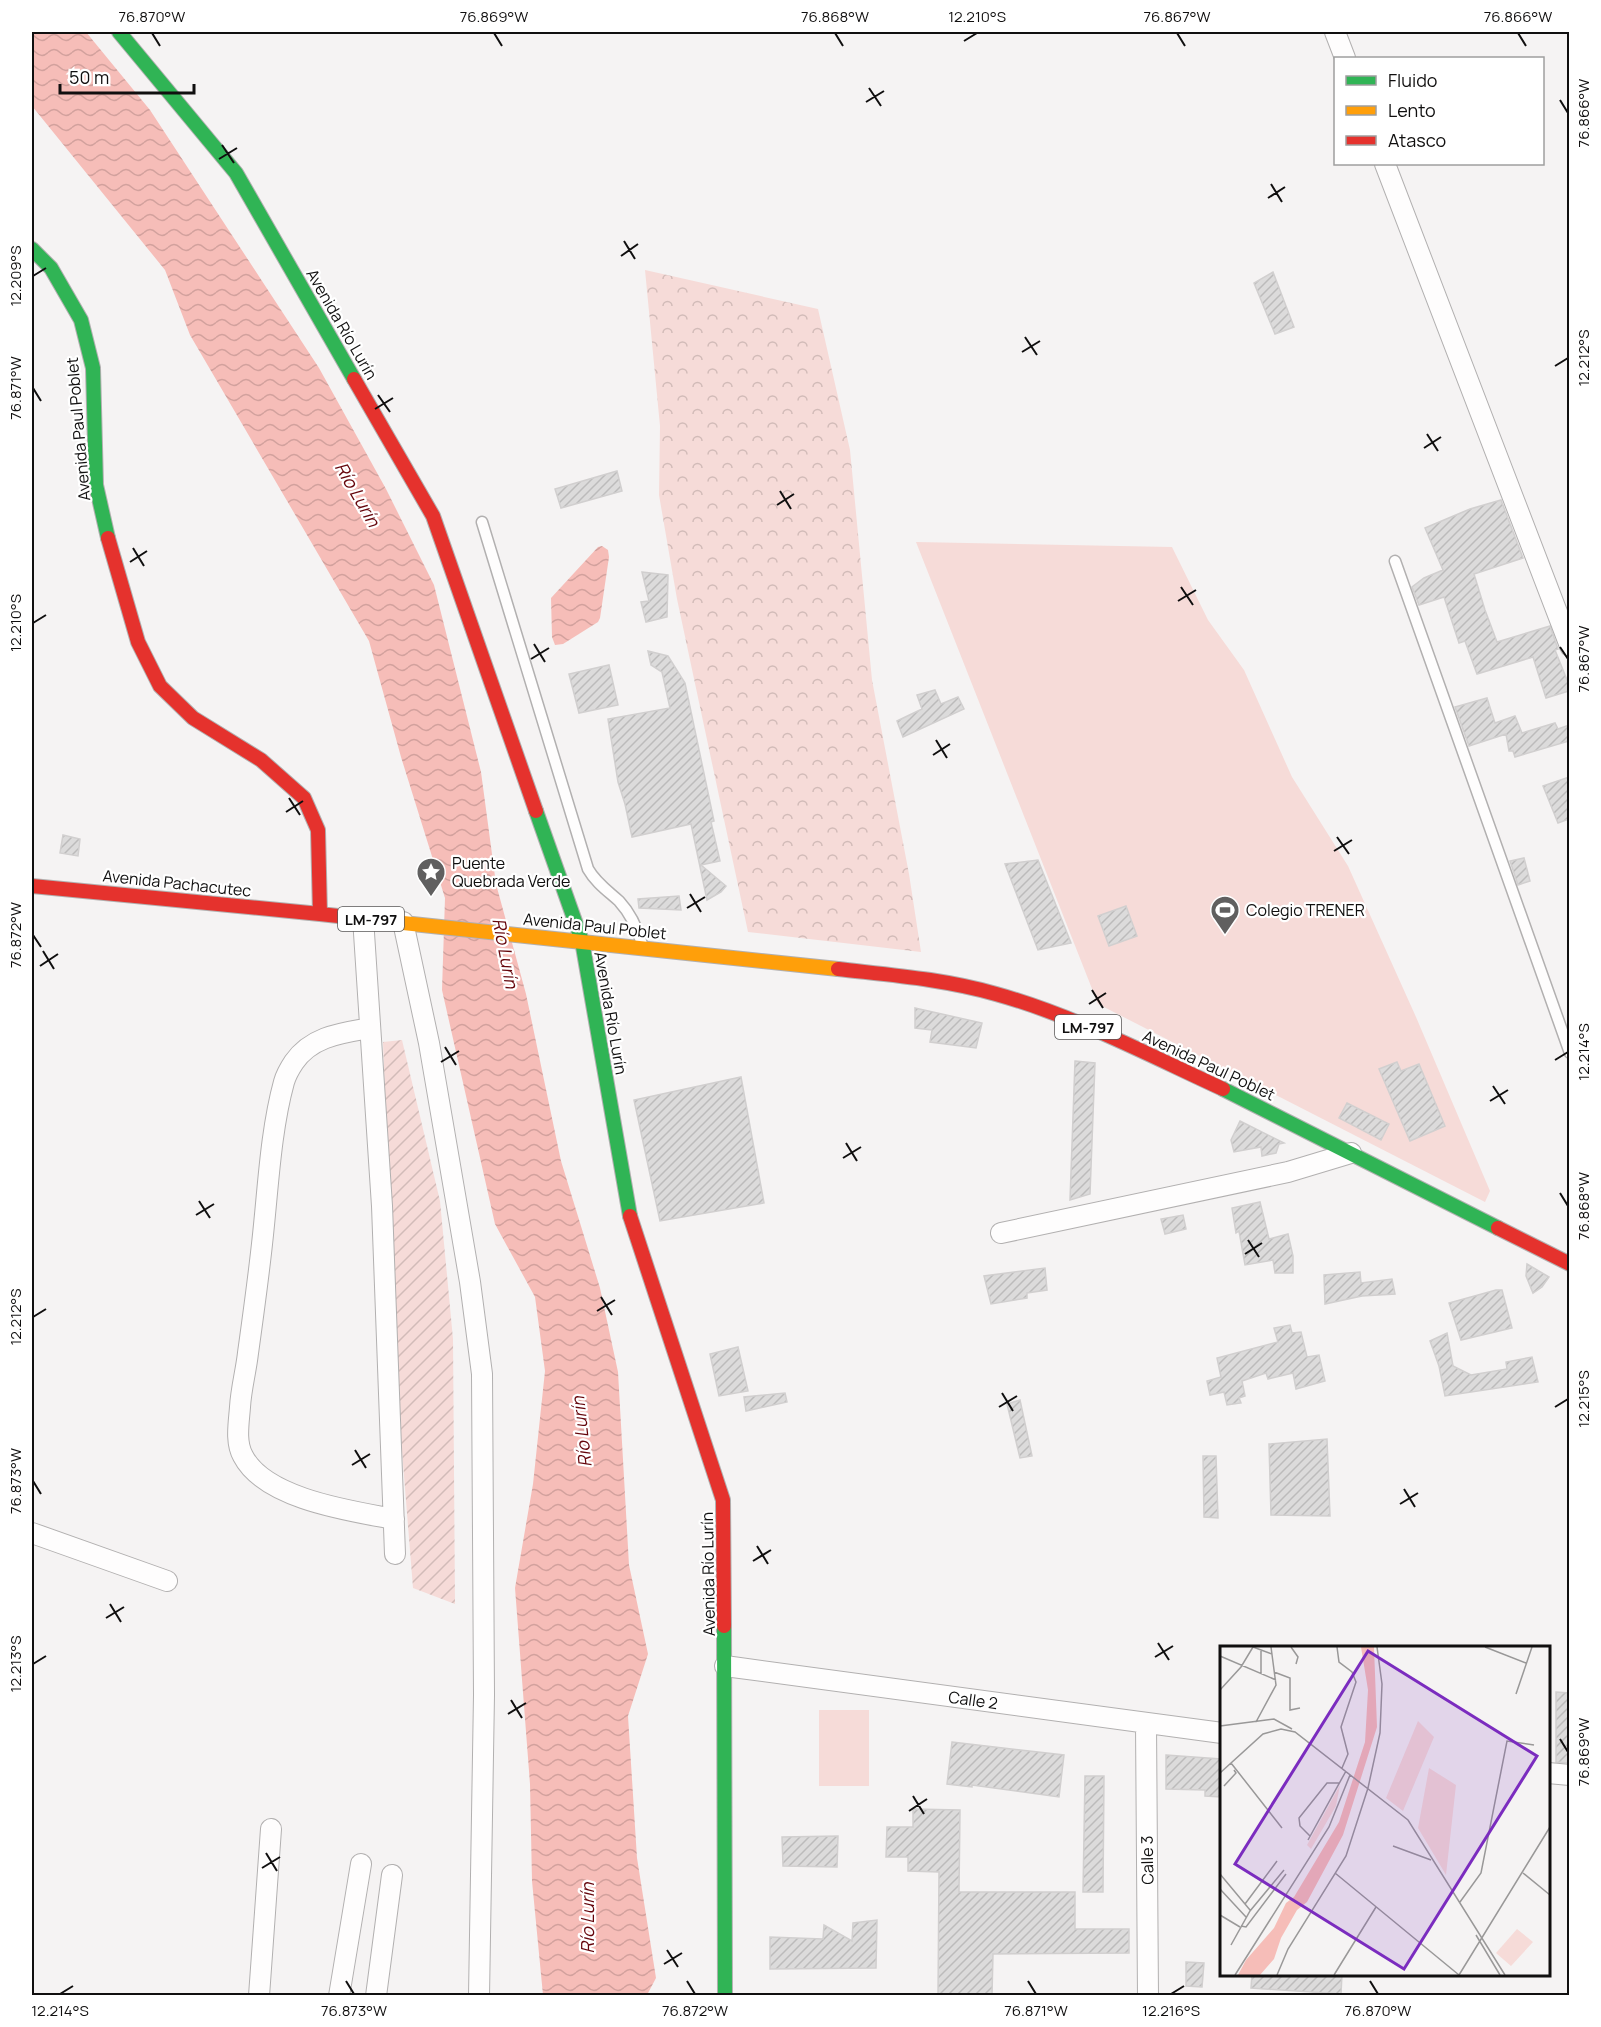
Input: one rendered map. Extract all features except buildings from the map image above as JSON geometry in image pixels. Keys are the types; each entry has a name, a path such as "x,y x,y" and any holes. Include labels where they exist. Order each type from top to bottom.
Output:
{"main road":[{"name":"Avenida Río Lurín","path":"119,32 236,173 433,516 582,941 627,1206 723,1500 725,1995"},
{"name":"Avenida Paul Poblet","path":"32,249 51,268 81,320 93,368 96,484 113,558 138,642 160,686 193,718 261,760 304,798 318,831 320,914 903,976 950,983 993,993 1039,1007 1085,1025 1251,1102 1569,1264"},
{"name":"Avenida Pachacutec","path":"32,886 320,914"}],"street":[{"path":"1335,32 1345,57"},
{"path":"1385,165 1569,646"},
{"path":"363,918 382,1206 395,1554"},
{"path":"412,923 429,1043 470,1282 483,1374 484,1695 479,1995"},
{"path":"370,1028 334,1035 315,1042 293,1062 284,1081 273,1145 240,1405 238,1442 242,1456 248,1464 278,1489 324,1506 394,1519"},
{"path":"1001,1233 1288,1172 1352,1152"},
{"path":"32,1533 167,1581"},
{"name":"Calle 2","path":"725,1666 1220,1733"},
{"name":"Calle 3","path":"1146,1724 1148,1995"},
{"path":"1550,1773 1569,1775"},
{"path":"259,1995 271,1829"},
{"path":"339,1995 361,1864"},
{"path":"376,1995 392,1875"}],"lane":[{"path":"482,522 588,869 593,879 626,910 636,924 643,947"},
{"path":"1395,561 1569,1053"}],"green space":[{"path":"645,270 818,309 850,450 872,680 909,874 921,952 748,932 677,599 659,495 660,426"},
{"name":"Colegio TRENER","path":"916,542 1172,547 1208,620 1244,670 1292,777 1348,866 1416,1017 1490,1191 1485,1202 1098,1004"},
{"path":"402,1040 440,1201 453,1339 455,1604 413,1588 395,1364 383,1042"},
{"path":"819,1710 869,1710 869,1786 819,1786"}],"water":[{"name":"Río Lurín","path":"32,32 86,32 150,110 319,368 386,489 434,585 481,772 496,884 526,994 561,1161 600,1288 618,1372 629,1565 648,1654 628,1716 637,1858 656,1978 647,1995 543,1995 532,1881 530,1784 515,1588 533,1484 545,1371 535,1297 495,1224 442,990 445,898 401,757 369,641 190,335 165,270 32,106"},
{"path":"602,546 608,550 609,557 600,618 598,622 563,644 555,645 552,637 551,598 598,547"}],"traffic: fast":[{"path":"119,32 236,173 354,379"},
{"path":"32,249 51,268 81,320 93,368 96,485 108,538"},
{"path":"536,811 582,941 630,1216"},
{"path":"1223,1089 1498,1228"},
{"path":"724,1626 725,1996"}],"traffic: slow":[{"path":"384,921 838,969"}],"traffic: jam":[{"path":"354,379 433,516 536,811"},
{"path":"108,538 138,642 160,686 193,718 261,760 304,798 318,830 320,914 384,921"},
{"path":"32,886 320,914"},
{"path":"838,969 957,985 1025,1003 1111,1037 1223,1089"},
{"path":"630,1216 723,1500 724,1626"},
{"path":"1498,1228 1570,1264"}],"place":[{"name":"Puente Quebrada Verde","path":"431,898"},
{"name":"Colegio TRENER","path":"1225,936"}]}
